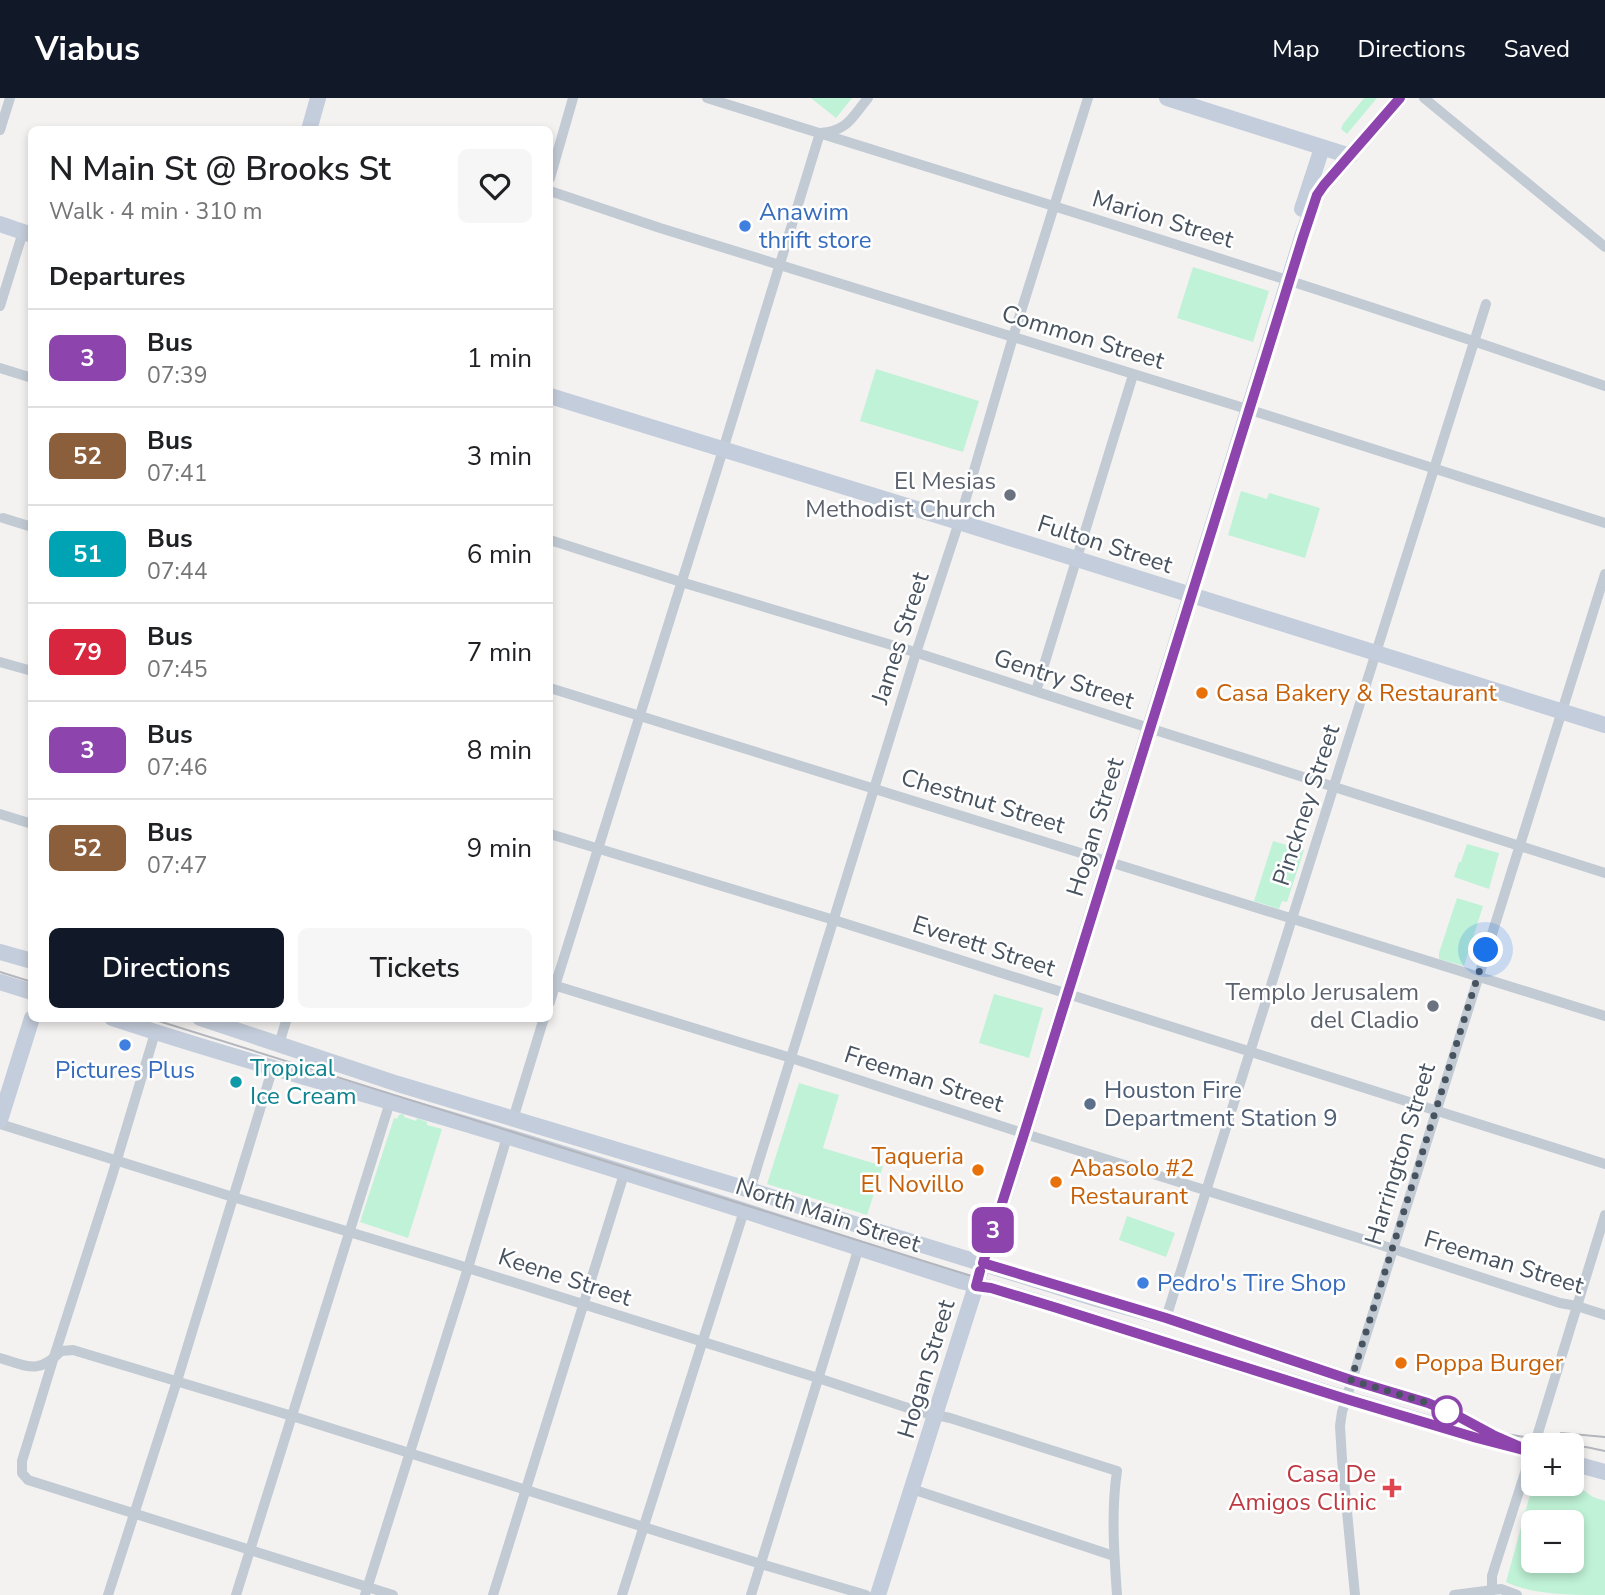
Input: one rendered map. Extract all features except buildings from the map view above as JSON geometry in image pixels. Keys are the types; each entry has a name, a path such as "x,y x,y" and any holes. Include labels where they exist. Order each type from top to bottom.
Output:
{"main road":[{"path":"310,126 318,98"},
{"path":"1167,98 1350,156"},
{"name":"Hogan Street","path":"878,1595 1317,195 1400,98"},
{"path":"1303,237 1300,214 1322,148"},
{"path":"0,224 27,233"},
{"name":"Fulton Street","path":"553,397 1605,725"},
{"path":"0,952 28,960"},
{"path":"0,982 28,991"},
{"path":"0,1122 31,1022"},
{"name":"North Main Street","path":"123,1022 744,1210 911,1266 1117,1326 1346,1399 1477,1438 1521,1447"},
{"name":"North Main Street","path":"212,1022 386,1080 1166,1318 1428,1403 1493,1435 1521,1445"},
{"path":"1584,1466 1605,1472"}],"street":[{"path":"0,130 10,98"},
{"path":"553,168 573,98"},
{"name":"Marion Street","path":"707,98 1289,280 1605,386"},
{"path":"553,982 639,716 820,133 836,132 844,127 869,98"},
{"name":"James Street","path":"750,1190 959,522 1013,337 1088,98"},
{"path":"1424,98 1605,247"},
{"name":"Common Street","path":"553,192 1605,523"},
{"path":"0,306 27,233"},
{"name":"Pinckney Street","path":"1166,1318 1486,304"},
{"path":"0,368 28,376"},
{"path":"1036,691 1133,375"},
{"path":"3,518 28,526"},
{"name":"Gentry Street","path":"553,541 916,653 1605,873"},
{"name":"Harrington Street","path":"1355,1595 1340,1426 1342,1412 1605,574"},
{"path":"0,662 28,670"},
{"name":"Chestnut Street","path":"553,689 1605,1016"},
{"path":"0,814 28,823"},
{"name":"Everett Street","path":"553,835 834,920 1605,1164"},
{"name":"Freeman Street","path":"553,985 1605,1315"},
{"path":"279,1044 286,1022"},
{"path":"513,1119 543,1022"},
{"path":"155,1033 22,1461 22,1473 28,1480 251,1550 366,1591 393,1595"},
{"path":"108,1595 273,1067"},
{"path":"236,1595 390,1102"},
{"name":"Keene Street","path":"0,1122 917,1411 1117,1471 1113,1500 1114,1556"},
{"path":"366,1591 507,1137"},
{"path":"493,1595 624,1174"},
{"path":"622,1595 744,1210"},
{"path":"1538,1433 1605,1215"},
{"path":"751,1595 859,1247"},
{"path":"0,1358 34,1368 53,1360 61,1351 73,1350 866,1595"},
{"path":"1492,1590 1492,1576 1521,1486"},
{"path":"912,1489 1114,1556 1117,1595"},
{"path":"1454,1595 1502,1589 1517,1595"}],"green space":[{"path":"811,98 852,98 836,118"},
{"path":"1364,98 1377,98 1347,134 1341,129 1343,124"},
{"path":"1193,267 1269,291 1253,342 1177,318"},
{"path":"876,369 979,401 963,452 860,421"},
{"path":"1241,491 1267,499 1269,493 1320,508 1305,558 1228,535"},
{"path":"1273,841 1304,850 1287,902 1282,901 1279,909 1254,901"},
{"path":"1467,844 1499,853 1489,889 1454,877"},
{"path":"1457,898 1483,906 1464,966 1439,959"},
{"path":"994,994 1043,1008 1029,1058 979,1043"},
{"path":"799,1083 839,1095 823,1148 883,1166 867,1215 767,1184"},
{"path":"402,1114 404,1117 416,1121 417,1118 427,1122 427,1125 442,1129 408,1238 360,1222 394,1118 397,1119"},
{"path":"1127,1216 1175,1233 1166,1257 1119,1240"},
{"path":"1584,1491 1605,1501 1605,1595 1541,1592 1506,1582 1521,1528 1521,1573 1584,1573 1584,1510 1526,1510 1530,1496 1584,1496"}],"tram line":[{"path":"0,972 28,981"},
{"path":"162,1022 1453,1425 1605,1451"},
{"path":"1584,1435 1605,1437"}],"bus line":[{"name":"3","path":"980,1271 976,1286 991,1288 1162,1340 1346,1399 1532,1452 1428,1403 1166,1318 983,1263 1317,195 1400,98"}],"place":[{"name":"Anawim thrift store","path":"745,226"},
{"name":"El Mesias Methodist Church","path":"1010,495"},
{"name":"Casa Bakery & Restaurant","path":"1202,693"},
{"name":"Templo Jerusalem del Cladio","path":"1433,1006"},
{"name":"Pictures Plus","path":"125,1045"},
{"name":"Tropical Ice Cream","path":"236,1082"},
{"name":"Houston Fire Department Station 9","path":"1090,1104"},
{"name":"Taqueria El Novillo","path":"978,1170"},
{"name":"Abasolo #2 Restaurant","path":"1056,1182"},
{"name":"Pedro's Tire Shop","path":"1143,1283"},
{"name":"Poppa Burger","path":"1401,1363"},
{"name":"Casa De Amigos Clinic","path":"1392,1488"}],"route":[{"path":"1447,1411 1351,1380 1486,950"}]}
